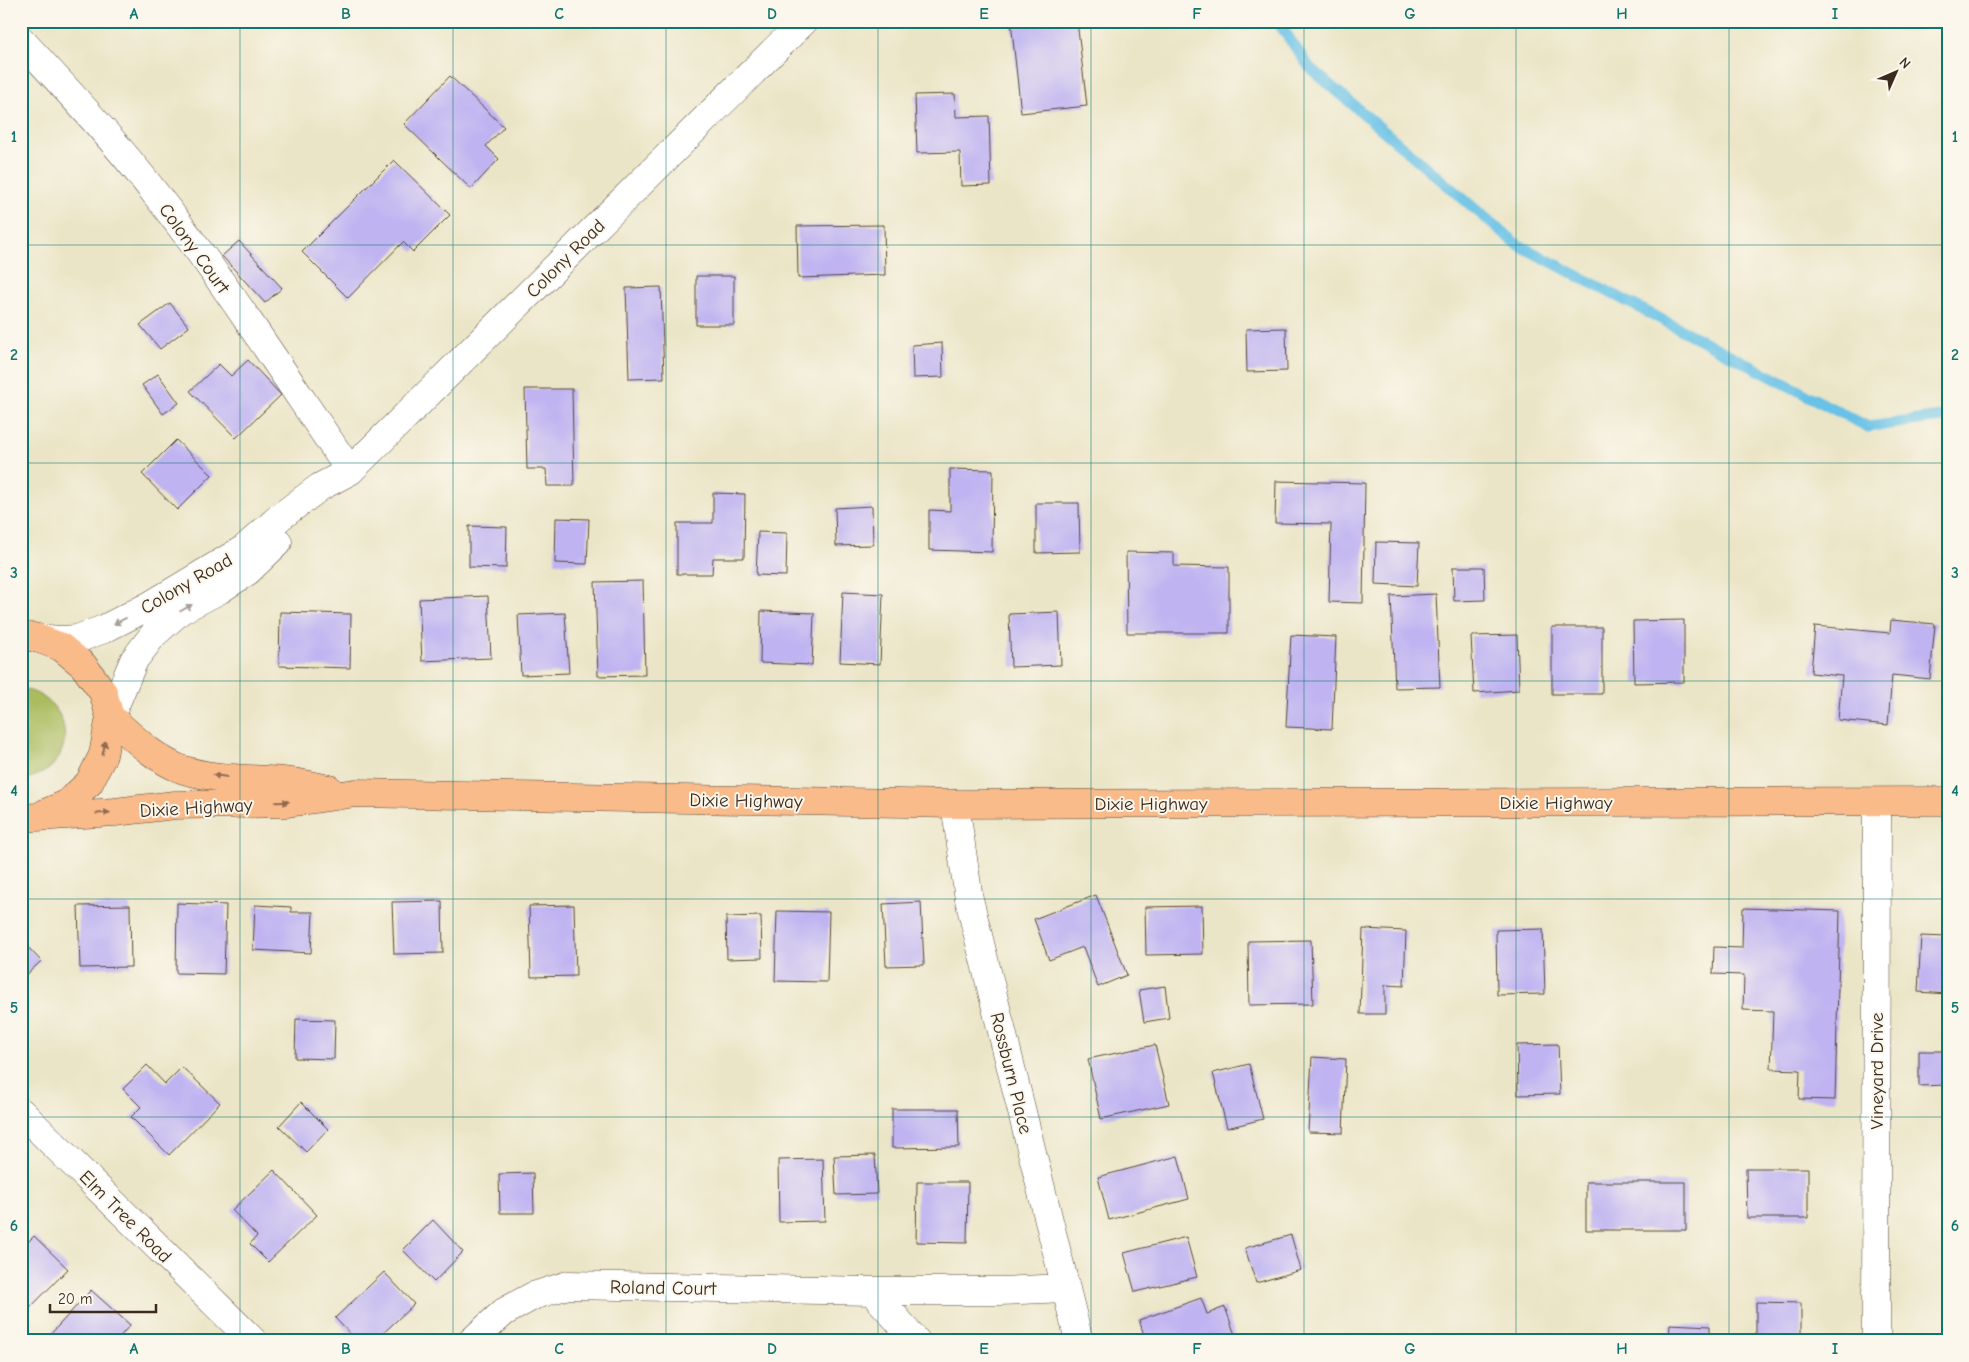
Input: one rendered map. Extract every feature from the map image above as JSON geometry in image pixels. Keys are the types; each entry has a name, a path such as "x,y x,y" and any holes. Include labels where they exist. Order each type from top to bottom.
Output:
{"main road":[{"name":"Dixie Highway","path":"28,637 61,647 83,665 103,692 110,716 103,755 89,783 66,804 29,817"},
{"name":"Dixie Highway","path":"110,716 161,758 181,769 220,777 285,781 355,793 955,804 1948,801"},
{"name":"Dixie Highway","path":"29,817 115,812 175,805 288,802 355,793"}],"street":[{"name":"Colony Road","path":"28,637 60,640 77,639 104,629 149,606 244,549 280,517 320,487 350,471 804,21"},
{"name":"Colony Court","path":"21,40 92,118 158,197 220,281 350,471"},
{"name":"Colony Road","path":"110,716 134,660 154,634 181,610 219,590 248,571 298,523 320,487"},
{"name":"Vineyard Drive","path":"1876,1341 1877,802"},
{"name":"Rossburn Place","path":"955,804 969,900 1079,1341"},
{"name":"Elm Tree Road","path":"21,1112 253,1341"},
{"name":"Roland Court","path":"472,1341 504,1312 533,1296 568,1285 872,1291 1000,1291 1065,1288"},
{"path":"872,1291 916,1341"}],"green space":[{"path":"21,689 46,699 55,708 64,730 64,743 60,755 51,767 23,780 21,780"}],"building":[{"path":"1011,21 1077,21 1087,106 1021,113"},
{"path":"450,76 504,127 486,146 499,159 471,189 404,124"},
{"path":"955,94 956,117 989,116 991,185 961,186 960,152 917,153 915,95"},
{"path":"394,160 450,215 413,252 403,242 348,298 302,252"},
{"path":"884,225 885,275 798,278 797,226"},
{"path":"239,241 282,288 265,303 222,256"},
{"path":"696,276 734,276 734,325 696,325"},
{"path":"661,287 664,378 629,379 626,288"},
{"path":"170,303 189,327 160,349 140,325"},
{"path":"1286,328 1287,371 1247,372 1246,329"},
{"path":"942,343 943,377 913,378 912,345"},
{"path":"248,360 281,395 236,438 190,391 219,364 231,376"},
{"path":"158,374 179,403 163,414 142,385"},
{"path":"525,389 572,389 574,486 547,486 546,469 527,469"},
{"path":"176,440 212,475 177,510 142,474"},
{"path":"950,469 993,470 992,552 929,550 929,510 950,511"},
{"path":"1276,481 1365,483 1363,603 1329,602 1331,524 1275,523"},
{"path":"713,493 745,494 744,558 713,558 712,574 677,574 677,523 713,523"},
{"path":"1036,503 1079,503 1080,552 1036,553"},
{"path":"872,506 873,545 836,546 835,508"},
{"path":"556,518 589,519 587,564 555,563"},
{"path":"469,526 507,527 506,568 469,567"},
{"path":"758,532 787,533 786,576 756,575"},
{"path":"1376,542 1419,543 1417,586 1375,584"},
{"path":"1126,552 1174,553 1174,566 1229,567 1229,633 1127,633"},
{"path":"1453,567 1484,567 1485,600 1454,601"},
{"path":"643,581 645,675 598,676 595,582"},
{"path":"843,592 883,594 880,664 840,662"},
{"path":"1436,594 1440,687 1395,688 1391,596"},
{"path":"488,596 491,658 422,661 419,599"},
{"path":"761,611 814,613 812,665 760,663"},
{"path":"280,612 351,614 350,668 279,666"},
{"path":"1059,612 1061,665 1011,667 1009,614"},
{"path":"565,613 569,673 521,675 518,615"},
{"path":"1684,620 1684,682 1634,683 1633,621"},
{"path":"1891,620 1935,624 1930,679 1892,675 1888,725 1838,720 1842,676 1811,673 1815,626 1890,633"},
{"path":"1552,627 1602,627 1602,694 1552,694"},
{"path":"1291,635 1336,637 1332,729 1286,727"},
{"path":"1517,635 1519,690 1474,693 1471,636"},
{"path":"1096,895 1127,975 1098,987 1083,947 1049,960 1034,919"},
{"path":"442,901 443,953 394,954 392,902"},
{"path":"921,902 924,965 886,966 883,904"},
{"path":"177,903 226,905 224,974 176,973"},
{"path":"130,905 131,967 80,968 78,906"},
{"path":"255,905 291,907 291,912 313,912 311,953 253,950"},
{"path":"574,905 576,976 531,977 529,906"},
{"path":"1202,906 1203,954 1146,955 1145,907"},
{"path":"1743,908 1840,911 1835,1100 1799,1099 1800,1070 1771,1069 1773,1011 1743,1010 1744,975 1713,974 1714,947 1742,948"},
{"path":"777,911 829,912 827,982 775,981"},
{"path":"761,916 762,958 727,959 726,917"},
{"path":"1363,929 1406,931 1404,986 1385,985 1385,1014 1360,1014"},
{"path":"1543,929 1545,994 1497,995 1496,930"},
{"path":"1921,936 1948,937 1948,994 1918,992"},
{"path":"21,940 41,961 21,980"},
{"path":"1311,940 1313,1004 1249,1005 1248,941"},
{"path":"1165,986 1169,1018 1144,1022 1139,990"},
{"path":"296,1019 335,1020 334,1059 295,1058"},
{"path":"1558,1044 1560,1094 1518,1095 1517,1045"},
{"path":"1155,1045 1169,1104 1101,1119 1088,1059"},
{"path":"1919,1051 1948,1051 1948,1085 1919,1086"},
{"path":"1312,1057 1346,1059 1343,1133 1308,1132"},
{"path":"1249,1064 1263,1119 1227,1128 1213,1073"},
{"path":"147,1065 165,1084 182,1067 220,1103 169,1155 131,1117 141,1107 123,1089"},
{"path":"301,1102 328,1129 306,1152 279,1126"},
{"path":"892,1109 958,1109 959,1147 892,1148"},
{"path":"875,1155 877,1194 836,1195 834,1156"},
{"path":"1178,1156 1189,1199 1109,1220 1098,1177"},
{"path":"823,1159 825,1221 779,1222 778,1160"},
{"path":"1746,1168 1808,1168 1808,1218 1747,1218"},
{"path":"274,1170 317,1215 268,1262 250,1244 257,1236 232,1210"},
{"path":"533,1173 534,1213 500,1213 499,1174"},
{"path":"917,1182 968,1182 967,1243 916,1242"},
{"path":"1586,1182 1686,1182 1686,1230 1586,1230"},
{"path":"433,1220 463,1252 434,1282 403,1250"},
{"path":"1291,1235 1301,1270 1256,1283 1245,1248"},
{"path":"34,1236 68,1269 21,1317 21,1249"},
{"path":"1186,1237 1197,1277 1135,1292 1124,1253"},
{"path":"384,1272 414,1304 375,1341 357,1341 335,1318"},
{"path":"91,1290 130,1325 116,1341 52,1341 48,1337"},
{"path":"1201,1298 1207,1314 1225,1307 1235,1335 1219,1341 1146,1341 1139,1320"},
{"path":"1756,1302 1801,1303 1801,1341 1736,1341 1735,1336 1756,1336"},
{"path":"1670,1324 1710,1326 1710,1341 1669,1341"}],"waterway":[{"path":"1277,21 1310,68 1515,243 1868,427 1948,416"}]}
